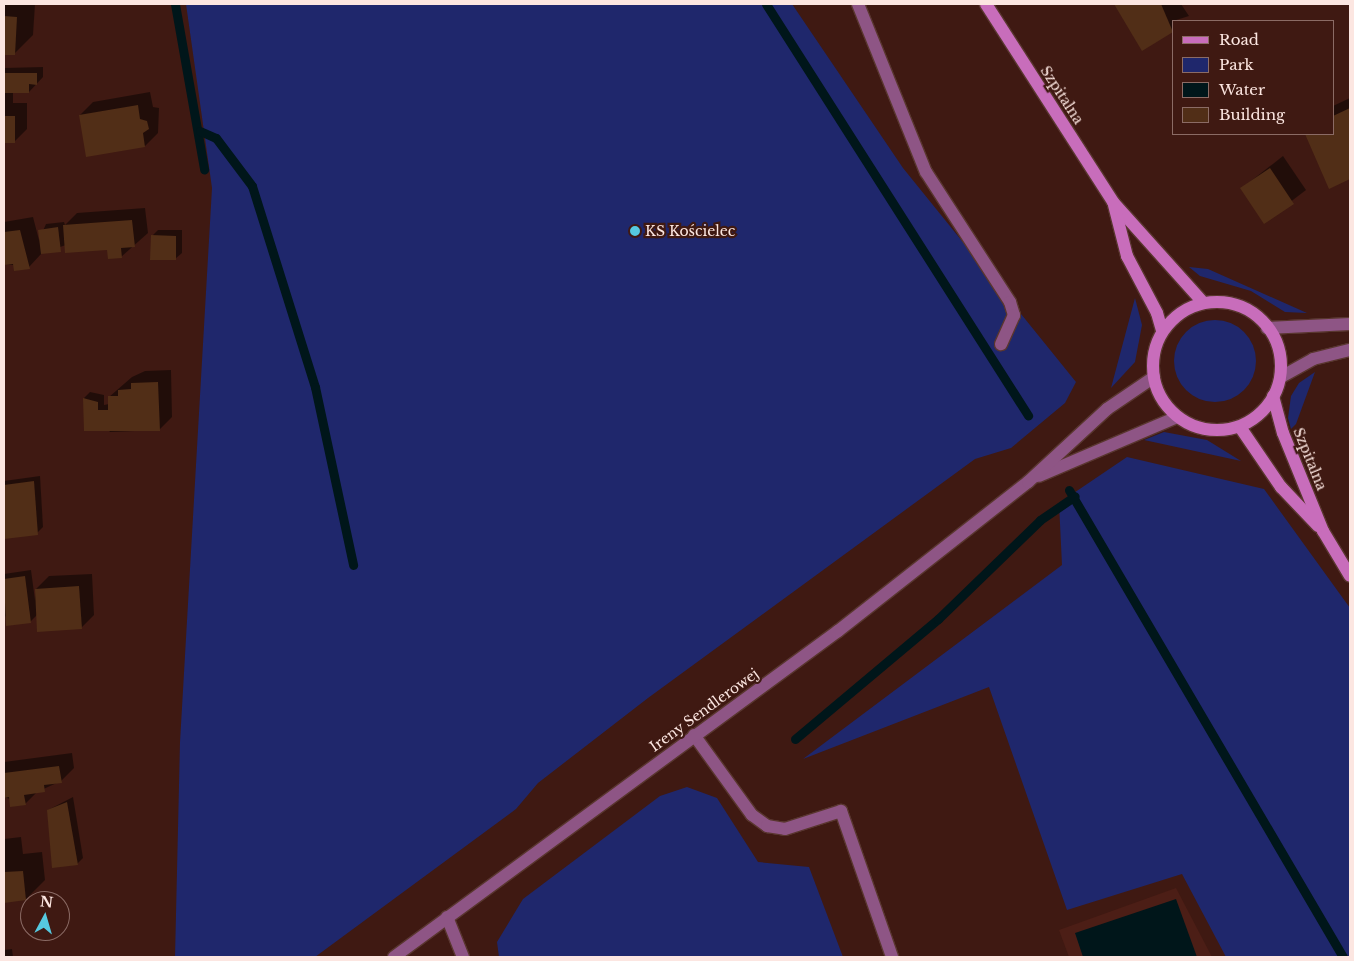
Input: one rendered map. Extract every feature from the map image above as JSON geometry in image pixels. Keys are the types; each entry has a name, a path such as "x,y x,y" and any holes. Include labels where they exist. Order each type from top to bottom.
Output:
{"main road":[{"name":"Szpitalna","path":"986,4 1113,202 1187,290 1201,300"},
{"name":"Szpitalna","path":"1113,202 1127,256 1157,313 1162,331"},
{"path":"1201,300 1237,304 1267,328 1279,347 1280,377 1272,396 1240,427 1208,430 1177,417 1162,402 1154,377 1153,359 1162,331 1183,310 1201,300"},
{"name":"Szpitalna","path":"1272,396 1283,434 1323,531 1350,576"},
{"name":"Szpitalna","path":"1240,427 1281,487 1323,531"}],"street":[{"path":"858,4 926,172 1010,302 1014,315 1001,344"},
{"path":"1267,328 1350,324"},
{"path":"1280,377 1313,359 1350,350"},
{"path":"1028,482 1107,409 1154,377"},
{"path":"1028,482 1177,417"},
{"name":"Ireny Sendlerowej","path":"394,957 838,631 1028,482"},
{"path":"694,735 752,815 767,826 785,829 841,811 892,957"},
{"path":"448,917 463,957"}],"shaded area":[{"path":"1176,888 1212,957 1069,957 1059,930"}],"green space":[{"path":"186,4 792,4 903,168 1076,382 1065,403 1011,448 975,459 648,698 538,783 516,809 315,957 175,957 180,742 212,188"},
{"path":"1189,267 1208,269 1307,313 1285,312 1251,291 1200,276"},
{"path":"1135,298 1142,325 1135,362 1111,388"},
{"path":"1207,320 1223,320 1238,327 1249,338 1256,353 1253,377 1244,390 1223,402 1207,402 1192,395 1181,384 1174,369 1174,353 1181,338 1192,327"},
{"path":"1315,372 1296,424 1291,429 1288,418 1291,396 1299,383"},
{"path":"1164,432 1207,440 1241,461 1144,440"},
{"path":"1127,457 1264,489 1350,608 1350,957 1226,957 1182,874 1067,910 989,687 803,759 1062,565 1059,503"},
{"path":"687,787 717,798 758,862 809,867 843,957 499,957 497,942 523,899 660,796"}],"water":[{"path":"1176,899 1197,957 1083,957 1075,933"}],"building":[{"path":"1114,4 1161,4 1172,33 1142,51"},
{"path":"4,16 17,17 15,55 4,55"},
{"path":"4,73 37,73 37,85 29,84 29,93 4,93"},
{"path":"138,105 140,119 147,121 149,129 143,133 145,147 86,157 79,115"},
{"path":"1350,108 1350,179 1329,189 1305,135 1334,135 1334,116"},
{"path":"4,116 15,116 15,143 4,143"},
{"path":"1270,168 1294,204 1264,224 1240,188"},
{"path":"132,220 135,247 121,248 122,258 108,259 107,250 65,253 63,225"},
{"path":"58,227 61,252 41,254 38,230"},
{"path":"20,230 30,269 14,271 13,264 4,265 4,232"},
{"path":"151,235 176,236 176,260 150,260"},
{"path":"158,382 160,431 84,431 83,398 98,402 98,410 108,410 108,396 118,396 118,390 131,389 131,383"},
{"path":"34,481 38,535 4,539 4,485"},
{"path":"25,576 31,623 6,626 4,579"},
{"path":"79,586 82,629 37,632 35,589"},
{"path":"59,766 62,783 44,785 45,792 24,795 26,805 10,807 9,797 4,798 4,773"},
{"path":"67,802 78,865 52,868 47,810"},
{"path":"23,871 25,891 20,891 20,901 4,903 4,872"}],"waterway":[{"path":"175,4 204,169"},
{"path":"766,4 1028,416"},
{"path":"200,131 216,138 252,186 315,387 353,565"},
{"path":"1069,490 1343,957"},
{"path":"795,739 938,619 1040,520 1075,496"}],"place":[{"name":"KS Kościelec","path":"635,231"}]}
